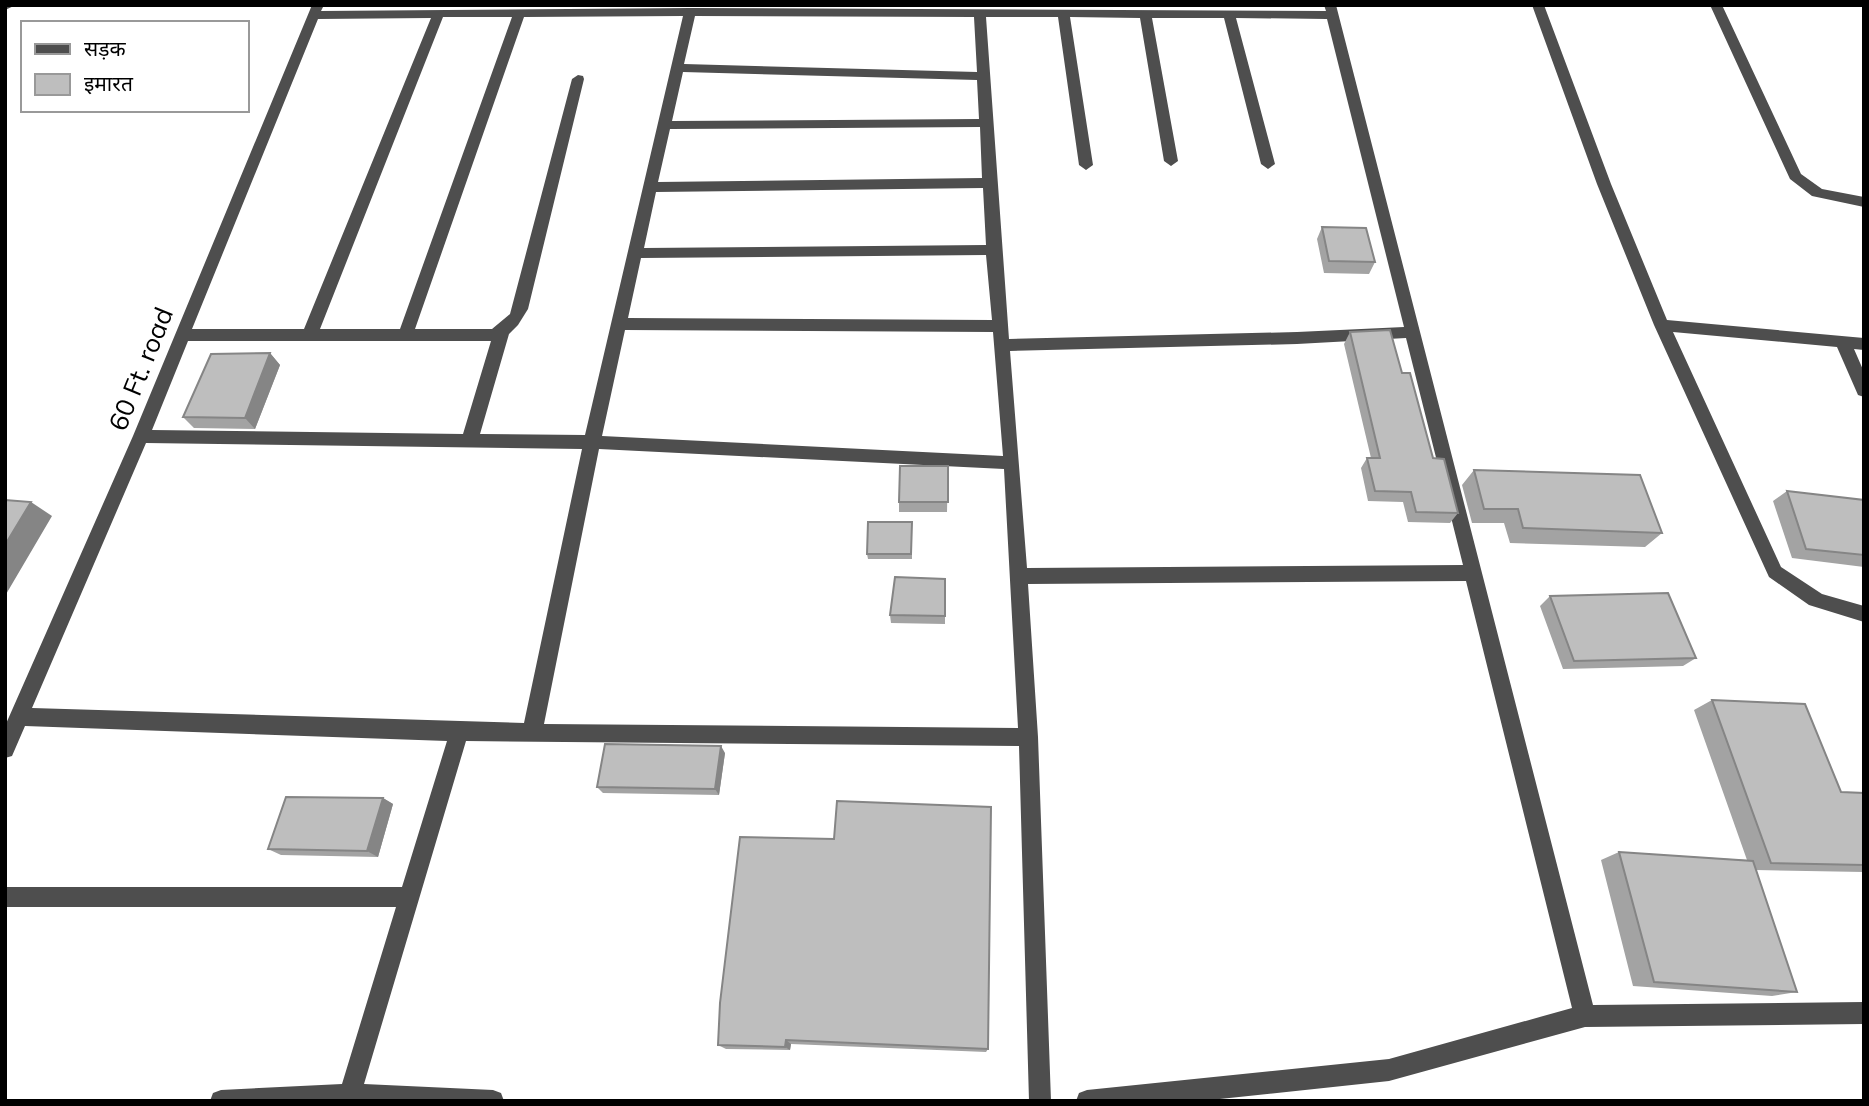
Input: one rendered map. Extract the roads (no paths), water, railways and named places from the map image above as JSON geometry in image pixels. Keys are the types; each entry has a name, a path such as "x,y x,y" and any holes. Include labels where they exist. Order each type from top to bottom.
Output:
{"street":[{"path":"1538,5 1604,184 1662,325 1775,572 1797,593 1842,610 1864,614"},
{"path":"1716,5 1802,186 1816,193 1864,202"},
{"path":"316,10 519,15 655,9 690,12 842,9 941,10 979,15 1146,16 1331,10 1585,1016"},
{"name":"60 Ft. road","path":"5,749 141,436 316,10"},
{"path":"532,733 592,442 690,12"},
{"path":"1229,14 1268,164"},
{"path":"310,334 438,15"},
{"path":"405,337 519,15"},
{"path":"979,15 993,250 1021,576 1040,1101"},
{"path":"1064,15 1086,164"},
{"path":"1146,16 1171,161"},
{"path":"677,68 983,76"},
{"path":"181,335 310,334 405,337 494,335 502,331 516,320 520,309 578,79"},
{"path":"665,125 984,122"},
{"path":"650,187 989,183"},
{"path":"635,253 993,250"},
{"path":"620,324 1000,326"},
{"path":"1662,325 1864,344"},
{"path":"470,439 502,331"},
{"path":"1002,345 1297,338 1412,332"},
{"path":"1842,340 1864,391"},
{"path":"141,436 592,442 1012,463"},
{"path":"1021,576 1473,573"},
{"path":"20,717 459,732 1028,737"},
{"path":"349,1098 459,732"},
{"path":"5,897 410,897"},
{"path":"1087,1101 1190,1096 1389,1070 1585,1016 1864,1013"},
{"path":"221,1101 349,1098 493,1101"}]}
